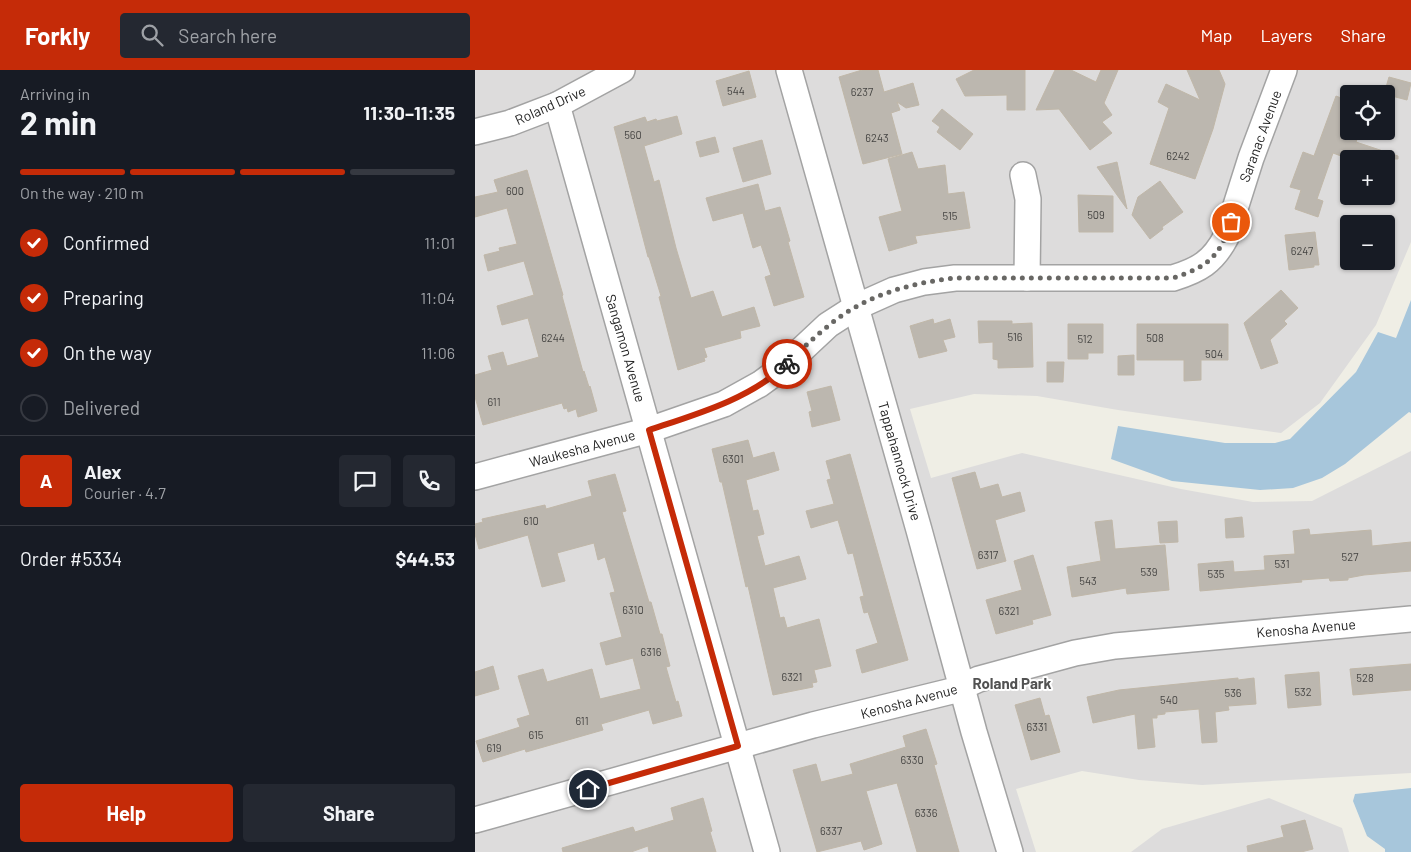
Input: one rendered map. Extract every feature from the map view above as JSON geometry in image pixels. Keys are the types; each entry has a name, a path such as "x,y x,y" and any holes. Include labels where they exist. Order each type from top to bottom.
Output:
{"street":[{"name":"Roland Drive","path":"475,132 510,123 557,105 622,70"},
{"name":"Tappahannock Drive","path":"789,70 1010,852"},
{"name":"Saranac Avenue","path":"1213,257 1226,237 1251,158 1284,70"},
{"name":"Sangamon Avenue","path":"557,105 767,852"},
{"path":"1023,175 1028,199 1027,278"},
{"name":"Waukesha Avenue","path":"475,477 649,430 724,404 760,384 782,368 828,326 856,307 894,290 924,282 955,278 1173,278 1194,271 1213,257"},
{"name":"Kenosha Avenue","path":"475,820 738,746 963,688 979,679 1075,653 1115,646 1411,619"}],"shaded area":[{"path":"475,70 1411,70 1411,242 1376,325 1320,403 1281,433 1118,410 1037,396 974,394 910,409 931,478 1022,453 1181,489 1253,502 1312,501 1411,451 1411,773 1202,785 1139,780 1082,771 1016,789 1036,852 475,852"},
{"path":"1269,798 1342,828 1349,852 1131,852 1162,829"}],"water":[{"path":"1411,300 1411,413 1409,412 1345,464 1322,478 1293,488 1260,490 1172,481 1111,459 1118,426 1225,443 1275,443 1290,439 1356,372 1378,332 1396,338"},
{"path":"1411,788 1411,852 1385,852 1385,849 1367,836 1353,801 1355,794"}],"building":[{"path":"862,70 878,70 884,92 913,83 919,105 906,108 897,102 900,110 891,113 902,154 863,164 839,77"},
{"path":"974,70 1025,70 1025,110 1007,110 1007,95 965,96 956,79"},
{"path":"1055,70 1071,70 1096,82 1101,70 1118,70 1104,103 1112,115 1102,122 1112,133 1090,150 1059,109 1036,110"},
{"path":"1187,70 1219,70 1225,84 1213,129 1195,179 1150,164 1169,108 1158,102 1166,84 1200,100"},
{"path":"749,71 756,97 723,106 716,81"},
{"path":"1389,77 1411,83 1407,100 1395,97 1395,85 1387,85"},
{"path":"1336,96 1340,98 1340,140 1357,140 1356,142 1380,150 1340,150 1340,156 1333,153 1317,199 1323,201 1318,217 1295,209 1301,190 1290,187 1303,152 1314,156"},
{"path":"942,109 973,134 960,150 937,132 940,127 932,121"},
{"path":"677,116 682,134 644,146 654,182 659,180 691,298 713,291 722,317 754,307 760,326 740,331 741,338 704,348 707,357 704,358 705,361 678,370 659,297 661,296 648,257 614,127 645,117 647,122"},
{"path":"715,137 719,152 700,157 696,142"},
{"path":"762,140 771,174 743,182 733,148"},
{"path":"912,152 918,169 945,165 948,194 964,192 970,228 915,236 917,243 889,251 879,217 902,211 888,159"},
{"path":"1117,162 1127,209 1097,167"},
{"path":"527,170 583,372 590,386 597,411 578,417 576,409 568,412 567,408 564,409 562,403 483,425 475,397 475,375 492,370 488,356 503,352 507,366 539,357 528,318 502,325 497,306 534,295 524,261 488,271 484,255 500,251 499,248 517,244 507,208 475,217 475,197 498,192 494,180"},
{"path":"1160,181 1183,212 1162,227 1163,229 1150,239 1132,215 1138,197"},
{"path":"758,184 765,211 780,207 804,297 774,306 765,277 771,275 761,245 753,248 743,213 713,221 706,198"},
{"path":"1078,195 1113,196 1113,232 1079,232"},
{"path":"1315,232 1319,265 1289,270 1285,235"},
{"path":"1281,290 1298,308 1284,321 1287,324 1270,340 1278,363 1261,369 1244,323"},
{"path":"933,319 934,324 950,319 955,337 943,340 947,351 919,358 910,326"},
{"path":"978,321 1012,321 1012,324 1032,323 1033,367 998,368 998,360 993,359 993,342 979,343"},
{"path":"1068,324 1103,324 1103,353 1088,353 1088,359 1068,359"},
{"path":"1137,324 1228,324 1228,360 1201,360 1201,380 1184,381 1184,360 1137,360"},
{"path":"1134,355 1134,375 1118,375 1118,356"},
{"path":"1047,362 1064,362 1063,382 1047,382"},
{"path":"831,386 840,420 812,427 809,412 812,411 807,392"},
{"path":"748,440 753,458 774,452 779,470 746,480 753,511 758,510 764,534 757,536 765,566 799,556 806,579 773,588 780,618 784,617 787,628 819,619 831,666 814,670 817,682 812,683 813,687 773,695 748,586 746,587 722,482 720,482 712,449"},
{"path":"850,454 908,660 862,673 856,650 878,643 868,612 864,613 860,597 864,596 853,553 848,554 838,520 811,528 806,511 834,504 827,480 831,479 826,461"},
{"path":"975,472 980,489 998,484 1002,497 1020,492 1025,511 995,520 1006,561 977,569 952,478"},
{"path":"615,474 626,511 622,512 649,602 651,602 660,634 662,634 670,666 666,667 682,716 653,724 649,710 601,724 603,730 526,752 525,749 483,762 476,741 520,727 517,719 530,715 518,676 543,669 547,682 592,669 600,699 641,689 633,658 606,665 600,643 622,637 610,593 615,592 605,557 598,560 594,543 557,553 565,581 542,587 528,535 479,549 475,534 475,524 483,522 482,519 545,505 546,509 592,496 588,481"},
{"path":"1242,517 1244,537 1226,538 1225,519"},
{"path":"1112,520 1115,549 1165,545 1169,590 1127,594 1126,588 1072,597 1067,567 1101,561 1095,522"},
{"path":"1177,521 1178,542 1160,543 1158,522"},
{"path":"1309,529 1310,535 1371,530 1372,546 1411,542 1411,571 1364,575 1348,578 1348,580 1330,581 1329,578 1301,580 1302,582 1200,591 1198,564 1233,561 1234,572 1265,570 1264,556 1295,554 1293,531"},
{"path":"1033,555 1051,615 1032,620 1033,624 996,634 986,600 1022,590 1014,561"},
{"path":"1411,664 1411,690 1353,695 1350,669"},
{"path":"493,666 499,689 475,696 475,672"},
{"path":"1319,672 1321,705 1288,708 1285,675"},
{"path":"1238,678 1238,680 1254,678 1256,704 1228,706 1229,710 1215,712 1217,742 1202,743 1199,709 1165,712 1165,714 1157,715 1157,718 1152,718 1155,747 1138,749 1135,714 1093,723 1087,697 1119,690"},
{"path":"1040,698 1045,716 1049,715 1060,752 1031,760 1015,705"},
{"path":"926,729 937,764 934,765 959,852 917,852 897,783 866,791 882,844 864,850 861,841 817,852 793,770 816,764 821,782 853,774 850,764 906,747 903,736"},
{"path":"703,798 716,852 649,852 648,846 631,852 563,852 562,848 633,827 635,832 674,820 671,808"},
{"path":"1305,820 1313,849 1301,852 1248,852 1247,846 1284,837 1281,826"}],"way so far":[{"path":"787,364 828,326 856,307 894,290 924,282 955,278 1173,278 1194,271 1209,261 1221,247 1231,222"}],"district":[{"name":"Roland Park","path":"1012,683"}],"route":[{"path":"588,789 738,746 649,430 724,404 760,384 787,364"}]}
